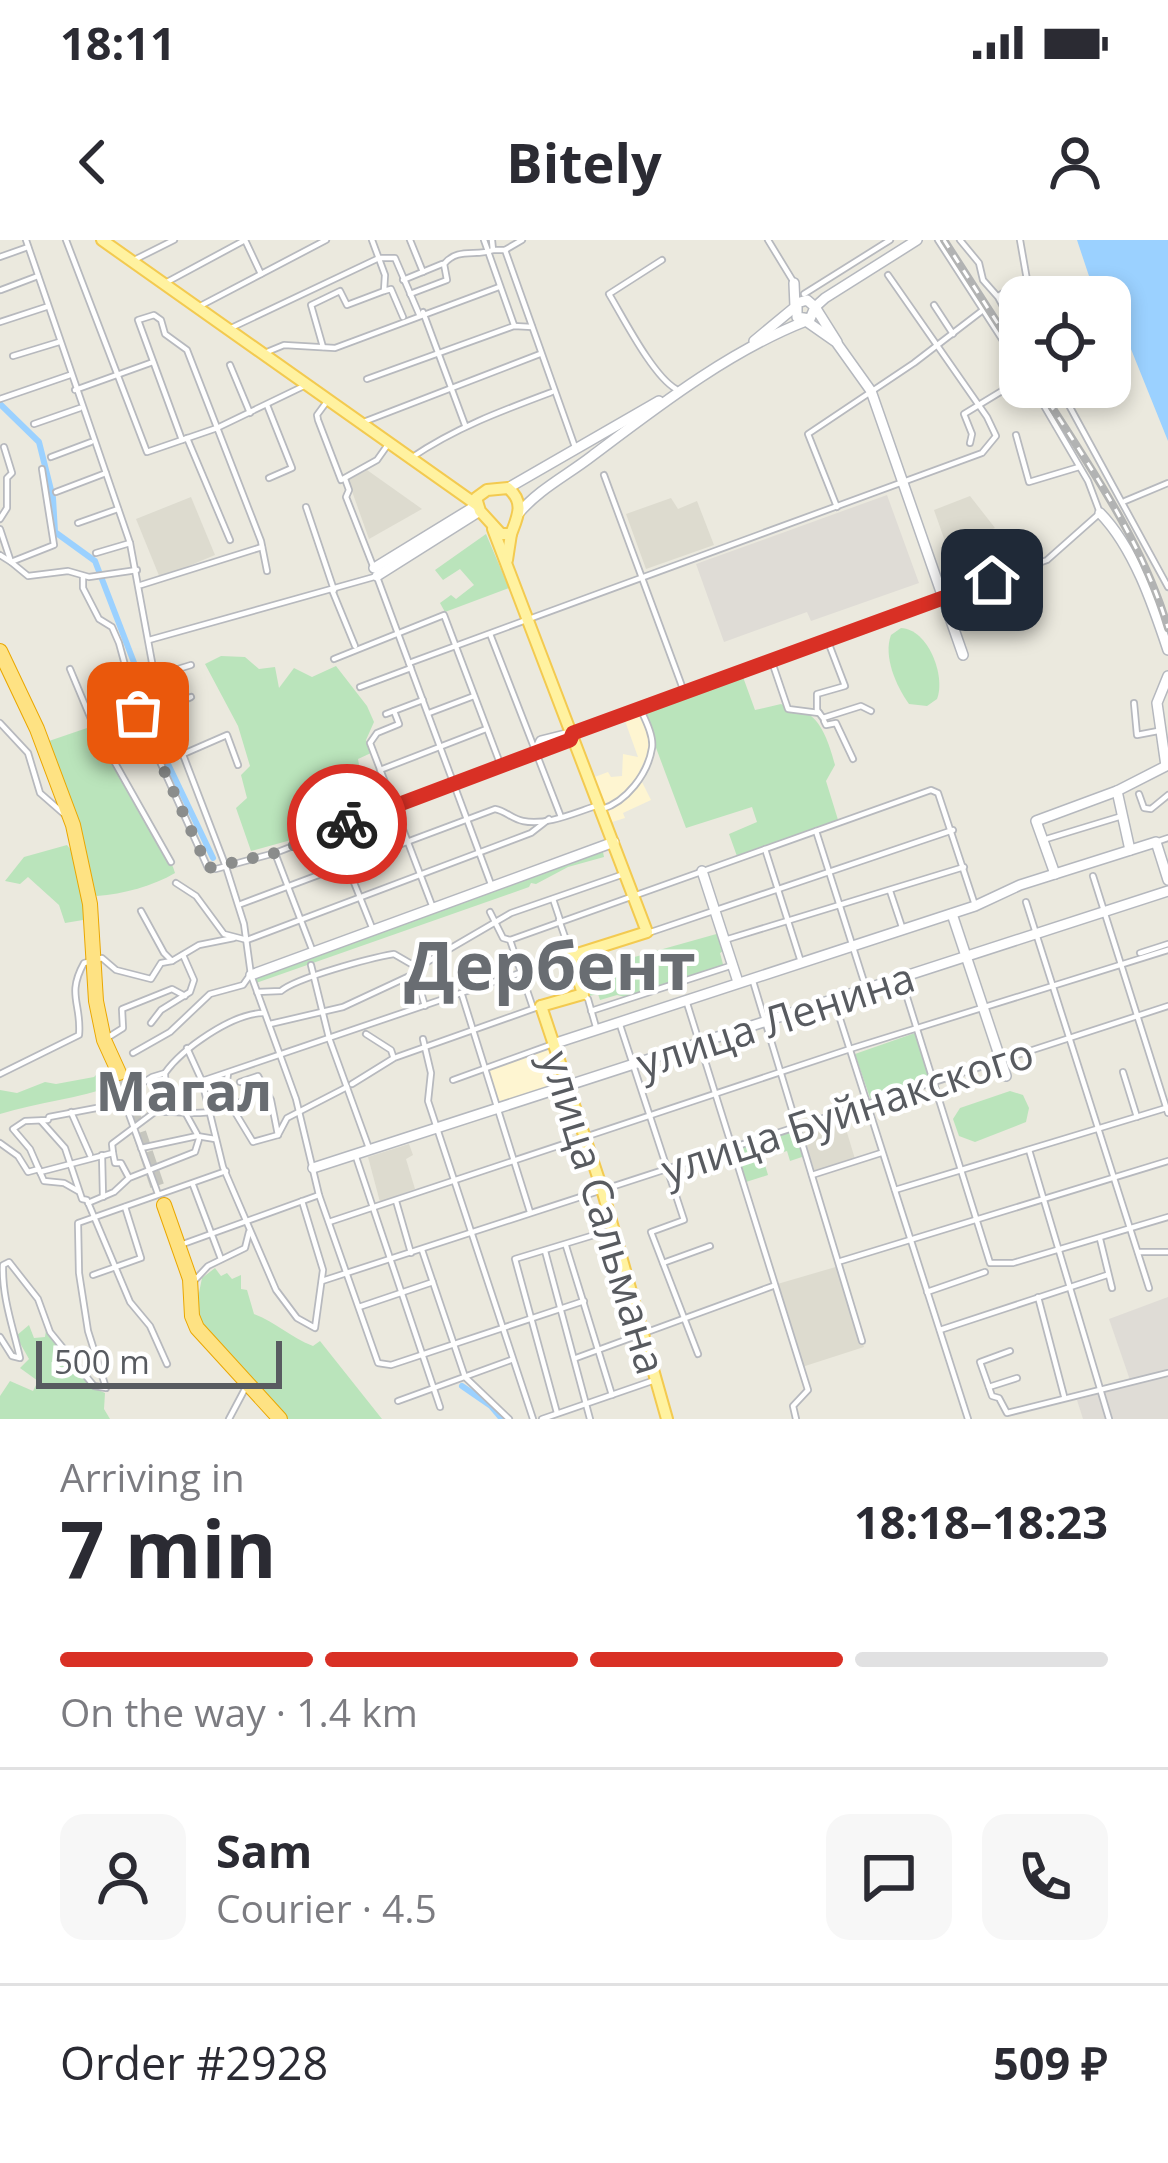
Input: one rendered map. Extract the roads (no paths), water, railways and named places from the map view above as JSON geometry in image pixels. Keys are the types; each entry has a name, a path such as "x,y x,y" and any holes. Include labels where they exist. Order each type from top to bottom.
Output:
{"highway":[{"path":"0,651 38,729 71,820 90,904 95,1001 104,1040 119,1073"},
{"path":"162,1200 190,1285 191,1316 197,1328 280,1419"}],"main road":[{"path":"102,240 411,458 478,508 493,529 648,933 571,957"},
{"path":"449,487 508,488 519,501 506,566 530,620"},
{"path":"478,508 478,494 487,490"},
{"path":"493,529 511,534"},
{"path":"602,807 626,873"},
{"path":"571,957 647,932 634,895"},
{"path":"537,1007 583,994 571,957"},
{"name":"улица Сальмана","path":"537,1007 602,1189 667,1419"}],"street":[{"path":"66,240 147,452 217,428 307,385"},
{"path":"132,261 174,240"},
{"path":"164,284 245,240 261,274"},
{"path":"197,308 326,240"},
{"path":"372,240 384,290"},
{"path":"410,240 423,272"},
{"path":"458,240 462,253"},
{"path":"488,240 514,326"},
{"path":"403,280 462,253 505,250 522,240"},
{"path":"768,240 872,392 963,655"},
{"path":"806,321 810,301 890,240"},
{"path":"938,240 999,335"},
{"path":"960,240 979,263 982,280 998,297"},
{"path":"1020,240 1026,276"},
{"path":"518,514 598,444 761,336 800,301 824,298 916,241"},
{"path":"0,257 27,244 119,508 137,570 155,676 226,867 247,940 252,978 300,1114 319,1195 378,1363 391,1365 584,1301"},
{"path":"505,250 577,450"},
{"path":"228,330 379,258 394,257 465,426"},
{"path":"662,260 609,294 673,392"},
{"path":"410,294 447,280 444,264"},
{"path":"361,687 457,645 982,453 996,436 888,275"},
{"path":"1,290 38,276"},
{"path":"794,283 797,317 843,352"},
{"path":"263,354 284,345 324,350 500,286"},
{"path":"324,350 311,305 340,291 347,305 391,290 404,320"},
{"path":"934,305 953,334"},
{"path":"0,322 48,307"},
{"path":"837,507 808,434 983,310"},
{"path":"230,540 137,320 154,315 165,334 187,350 267,571"},
{"path":"673,392 806,321"},
{"path":"367,380 514,326 532,327"},
{"path":"13,356 59,342"},
{"path":"361,423 541,354"},
{"path":"75,390 153,362"},
{"path":"230,365 250,413"},
{"path":"0,399 70,375"},
{"path":"411,458 465,426 554,392"},
{"path":"970,443 972,434 964,414 999,392"},
{"path":"328,400 317,415 349,490 346,497 492,887"},
{"path":"267,405 292,468 269,478"},
{"path":"34,424 81,408"},
{"path":"1045,408 1143,585 1168,650"},
{"path":"1071,408 1168,587"},
{"path":"1016,435 1029,482 1079,467"},
{"path":"51,457 93,441"},
{"path":"343,479 377,460 389,443"},
{"path":"508,488 577,450 598,444"},
{"path":"0,519 7,508 7,478 12,473 4,447"},
{"path":"548,467 548,477 556,481"},
{"path":"11,562 54,545 42,469"},
{"path":"56,492 106,473"},
{"path":"604,475 684,690"},
{"path":"1125,501 1168,483"},
{"path":"306,507 356,649"},
{"path":"79,523 119,508"},
{"path":"149,640 333,590 375,572 478,508"},
{"path":"82,577 99,619 112,628 119,643 138,713 208,868 226,867 275,853 536,752 541,741 1047,560 1100,513"},
{"path":"0,529 11,562"},
{"path":"96,553 130,543"},
{"path":"140,585 262,547"},
{"path":"0,555 34,577 68,571 82,577 137,570"},
{"path":"334,659 444,615 501,766"},
{"path":"490,634 561,817"},
{"path":"826,639 845,686 818,694 821,716 826,725 836,724 853,759"},
{"path":"771,659 788,709 821,716 861,706 871,711"},
{"path":"155,676 191,665"},
{"path":"70,669 93,724 171,862"},
{"path":"1055,874 1036,821 1167,767 1157,703 1168,676"},
{"path":"429,713 475,695"},
{"path":"165,709 191,697"},
{"path":"386,714 423,700"},
{"path":"1134,703 1137,735 1161,730"},
{"path":"238,905 502,808 525,822 602,807 628,796 651,752 640,708"},
{"path":"394,711 399,724 372,736 380,770 433,908"},
{"path":"93,724 138,713"},
{"path":"0,723 28,753 40,793 71,820"},
{"path":"380,770 487,729"},
{"path":"181,755 226,735 238,765"},
{"path":"490,912 503,938 509,940 931,790 938,793 953,830 975,906"},
{"path":"1117,791 1130,850"},
{"path":"1139,794 1144,808 1150,809 1168,795"},
{"path":"1043,839 1122,816"},
{"path":"176,883 196,896 224,934 247,940 532,833 549,819"},
{"path":"333,830 373,930"},
{"path":"648,933 953,830"},
{"path":"816,831 867,989"},
{"path":"453,1080 1168,838"},
{"path":"134,1053 170,1031 210,994 614,842"},
{"path":"1156,842 1168,880"},
{"path":"765,849 801,962"},
{"path":"275,853 313,952"},
{"path":"725,940 964,867"},
{"path":"703,871 738,982"},
{"path":"267,1025 324,1013 415,971 496,922 626,873"},
{"path":"895,1190 1167,1110 1093,876"},
{"path":"890,891 903,930"},
{"name":"улица Ленина","path":"313,1168 1168,891"},
{"path":"553,899 571,957"},
{"path":"1026,902 1150,1288"},
{"path":"141,911 172,961"},
{"path":"952,914 1006,1076"},
{"path":"0,1074 79,1035 74,988 84,963 92,958 151,980 161,963 199,945 235,937"},
{"path":"233,1109 253,1142 278,1135 286,1118 424,1043 537,1007 509,940"},
{"path":"329,1222 1168,947"},
{"path":"1140,953 1168,947"},
{"path":"257,992 281,991 336,968 394,954 410,960 425,1006"},
{"path":"151,1023 161,1010 188,994 194,980 184,955"},
{"path":"311,964 329,1038 370,1151"},
{"path":"591,1010 733,965"},
{"path":"210,1109 224,1100 234,1079 280,1058 520,973"},
{"path":"752,978 862,1340"},
{"path":"901,978 990,1263 1003,1265 1168,1217"},
{"path":"104,1040 123,1028 122,1009 172,988 202,1005"},
{"path":"462,993 530,1212"},
{"path":"583,994 597,1029"},
{"path":"686,1000 808,1390 793,1406 796,1419"},
{"path":"834,1000 968,1419"},
{"name":"улица Буйнакского","path":"322,1281 1168,1006"},
{"path":"166,1364 150,1326 130,1302 88,1203 64,1183 44,1181 30,1149 13,1129 25,1121 93,1106 98,1109 123,1098 165,1073 187,1048 236,1017 263,1013"},
{"path":"619,1022 684,1220 651,1232 698,1354"},
{"path":"365,1031 391,1050 394,1058"},
{"path":"424,1043 431,1073 426,1096 532,1419"},
{"path":"187,1048 202,1081 226,1171 279,1296 297,1318 315,1328 322,1281 302,1201"},
{"path":"1123,1072 1137,1117"},
{"path":"165,1073 166,1112"},
{"path":"202,1081 258,1076 272,1100 278,1135"},
{"path":"129,1178 121,1163 115,1163 112,1144 156,1111 186,1114 233,1109 263,1085"},
{"path":"123,1098 162,1200"},
{"path":"71,1112 92,1157"},
{"path":"88,1203 129,1178 195,1152 198,1138 186,1114"},
{"path":"41,1121 65,1148 81,1196"},
{"path":"141,1148 215,1139"},
{"path":"0,1143 18,1156 28,1172 113,1153"},
{"path":"1029,1150 1109,1419"},
{"path":"812,1175 883,1153"},
{"path":"102,1155 103,1197"},
{"path":"356,1156 440,1407"},
{"path":"838,1262 1168,1161"},
{"path":"0,1337 12,1356 20,1358 7,1313 3,1278 7,1262 17,1268 38,1299 50,1332 94,1386 106,1388 93,1355 79,1273 78,1222 162,1200 226,1171"},
{"path":"193,1184 221,1258"},
{"path":"183,1244 319,1195"},
{"path":"395,1200 411,1253"},
{"path":"93,1275 141,1258 125,1207"},
{"path":"190,1285 221,1258 244,1248 248,1223"},
{"path":"557,1413 515,1258 614,1229"},
{"path":"1100,1238 1112,1288"},
{"path":"565,1244 612,1395"},
{"path":"663,1263 710,1246"},
{"path":"422,1250 465,1377 508,1419"},
{"path":"545,1251 590,1419"},
{"path":"1138,1252 1168,1252"},
{"path":"927,1292 985,1272"},
{"path":"940,1330 1107,1275"},
{"path":"359,1307 434,1281"},
{"path":"576,1358 774,1285"},
{"path":"1038,1297 1064,1397"},
{"path":"1010,1351 980,1362 1003,1411 1168,1373"},
{"path":"398,1401 512,1359"},
{"path":"989,1387 1017,1378"},
{"path":"542,1419 658,1379"},
{"path":"229,1419 248,1383"}],"water":[{"path":"1077,240 1168,240 1168,441 1131,349 1131,276 1089,276"}],"waterway":[{"path":"0,404 39,442 53,498 55,532 95,561 143,686 157,741 213,858"},
{"path":"462,1386 502,1419"}],"tunnel":[{"path":"119,1073 160,1194"}],"railway":[{"path":"944,240 999,325"},
{"path":"1052,408 1129,533 1168,628"}],"district":[{"name":"Дербент","path":"550,964"},
{"name":"Магал","path":"184,1090"}]}
